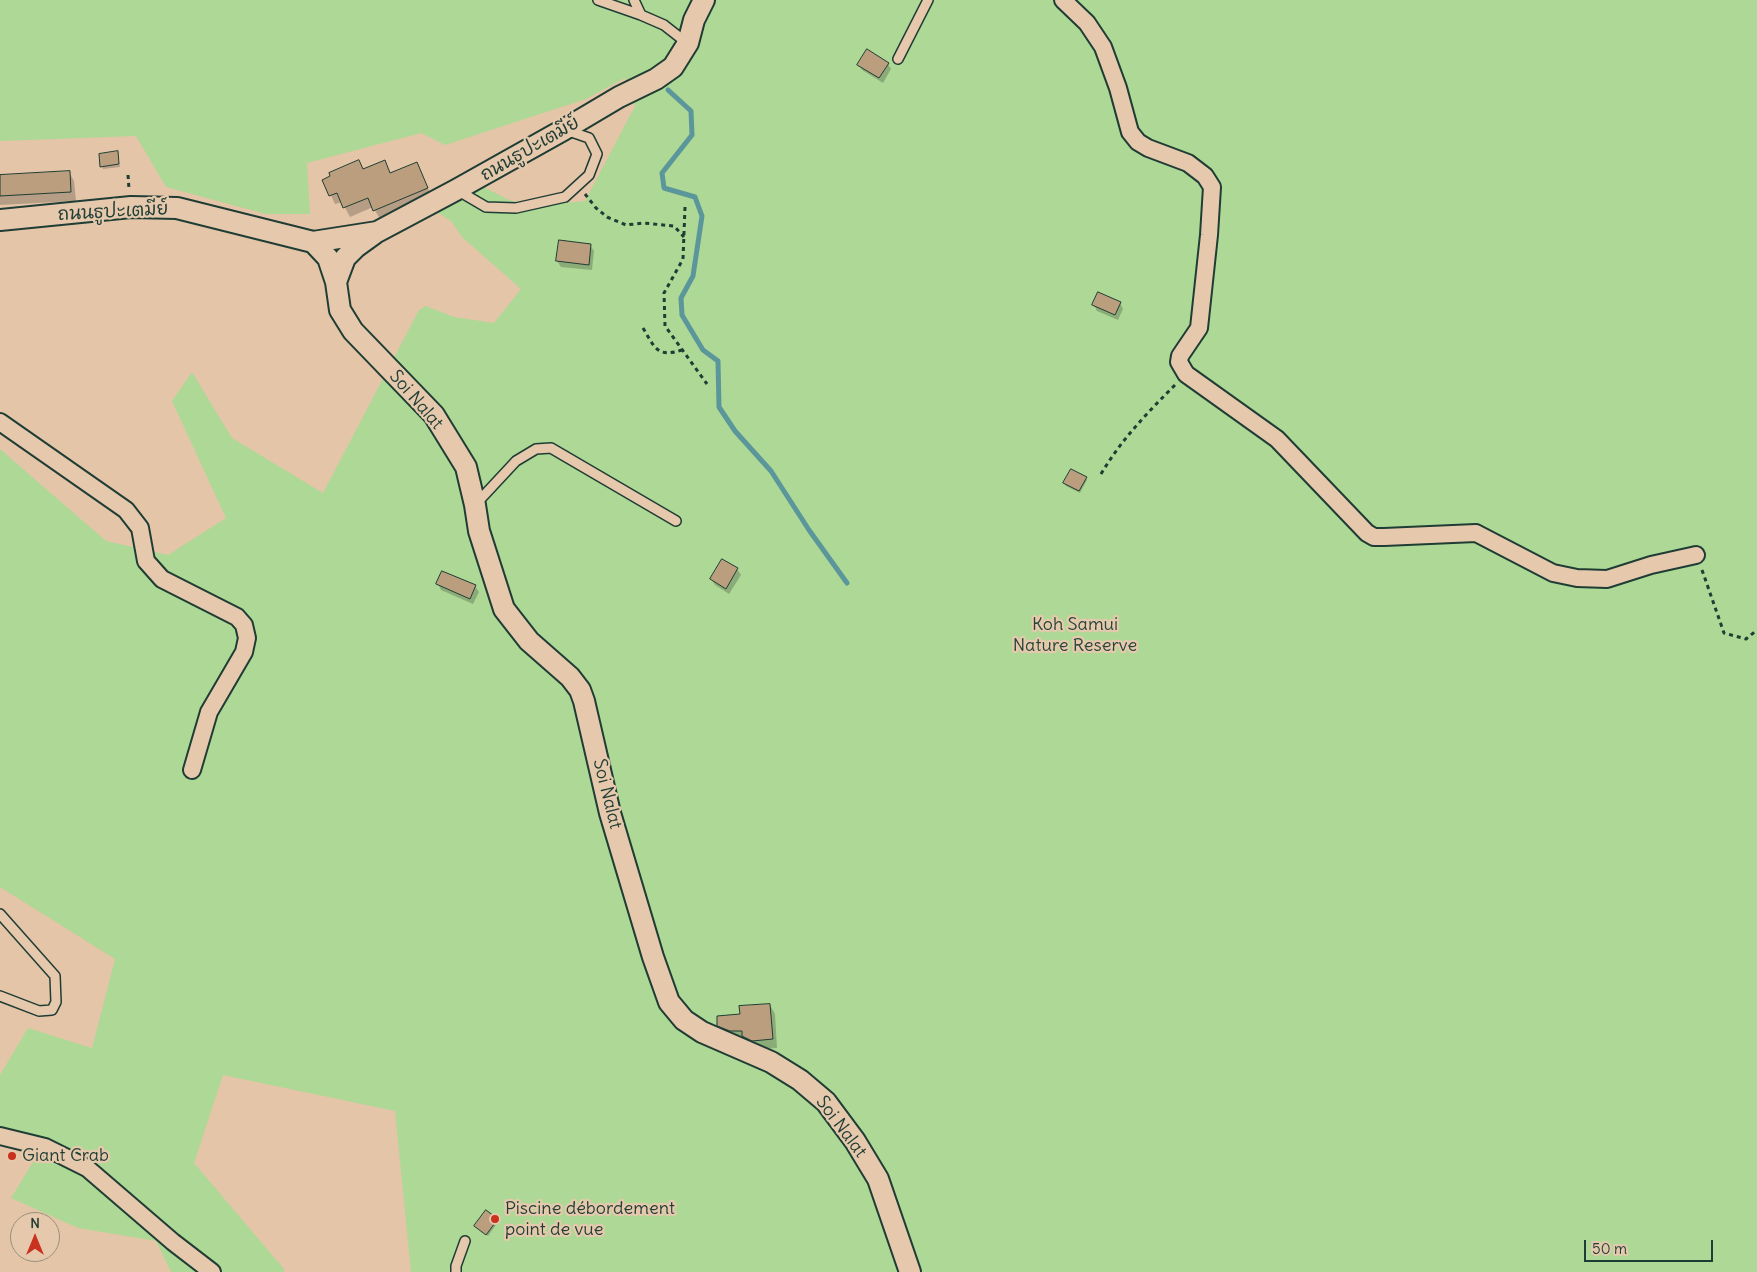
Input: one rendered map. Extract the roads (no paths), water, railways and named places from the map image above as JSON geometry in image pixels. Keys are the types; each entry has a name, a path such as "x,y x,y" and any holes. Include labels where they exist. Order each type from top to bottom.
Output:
{"street":[{"name":"ถนนธูปะเตมีย์","path":"0,220 131,207 177,208 313,242 377,232 662,75 673,67 688,43 694,20 704,0"},
{"path":"1063,0 1087,23 1103,47 1118,88 1130,132 1138,142 1148,148 1188,163 1205,176 1212,187 1199,328 1180,356 1179,362 1186,374 1277,438 1367,533 1374,537 1476,534 1553,573 1577,578 1607,580 1651,565 1696,555"},
{"path":"336,282 345,258 356,247 377,232"},
{"path":"313,242 328,258 336,282"},
{"name":"Soi Nalat","path":"336,282 340,310 353,331 434,415 466,467 479,531 504,609 529,641 570,677 580,690 610,813 653,957 669,1002 684,1020 702,1032 770,1062 800,1080 826,1102 855,1141 878,1179 910,1272"},
{"path":"0,422 126,510 140,528 146,561 162,579 237,617 244,625 247,638 244,652 208,712 192,770"},
{"path":"0,1136 45,1147 87,1168 173,1242 212,1272"}],"lane":[{"path":"598,0 640,14 664,25 688,43"},
{"path":"634,0 640,14"},
{"path":"898,59 928,0"},
{"path":"456,190 486,207 516,208 565,197 589,175 597,154 589,138 565,130"},
{"path":"475,505 516,461 536,449 551,448 676,521"},
{"path":"0,914 55,976 56,1002 52,1010 38,1011 0,996"},
{"path":"456,1272 456,1266 465,1241"}],"waterway":[{"path":"668,90 691,111 692,135 662,173 664,188 695,197 702,216 693,276 681,298 682,315 703,350 718,361 719,407 735,431 771,471 809,530 847,583"}],"place":[{"name":"Giant Crab","path":"12,1156"},
{"name":"Piscine débordement point de vue","path":"495,1219"}],"park label":[{"name":"Koh Samui Nature Reserve","path":"1075,635"}]}
